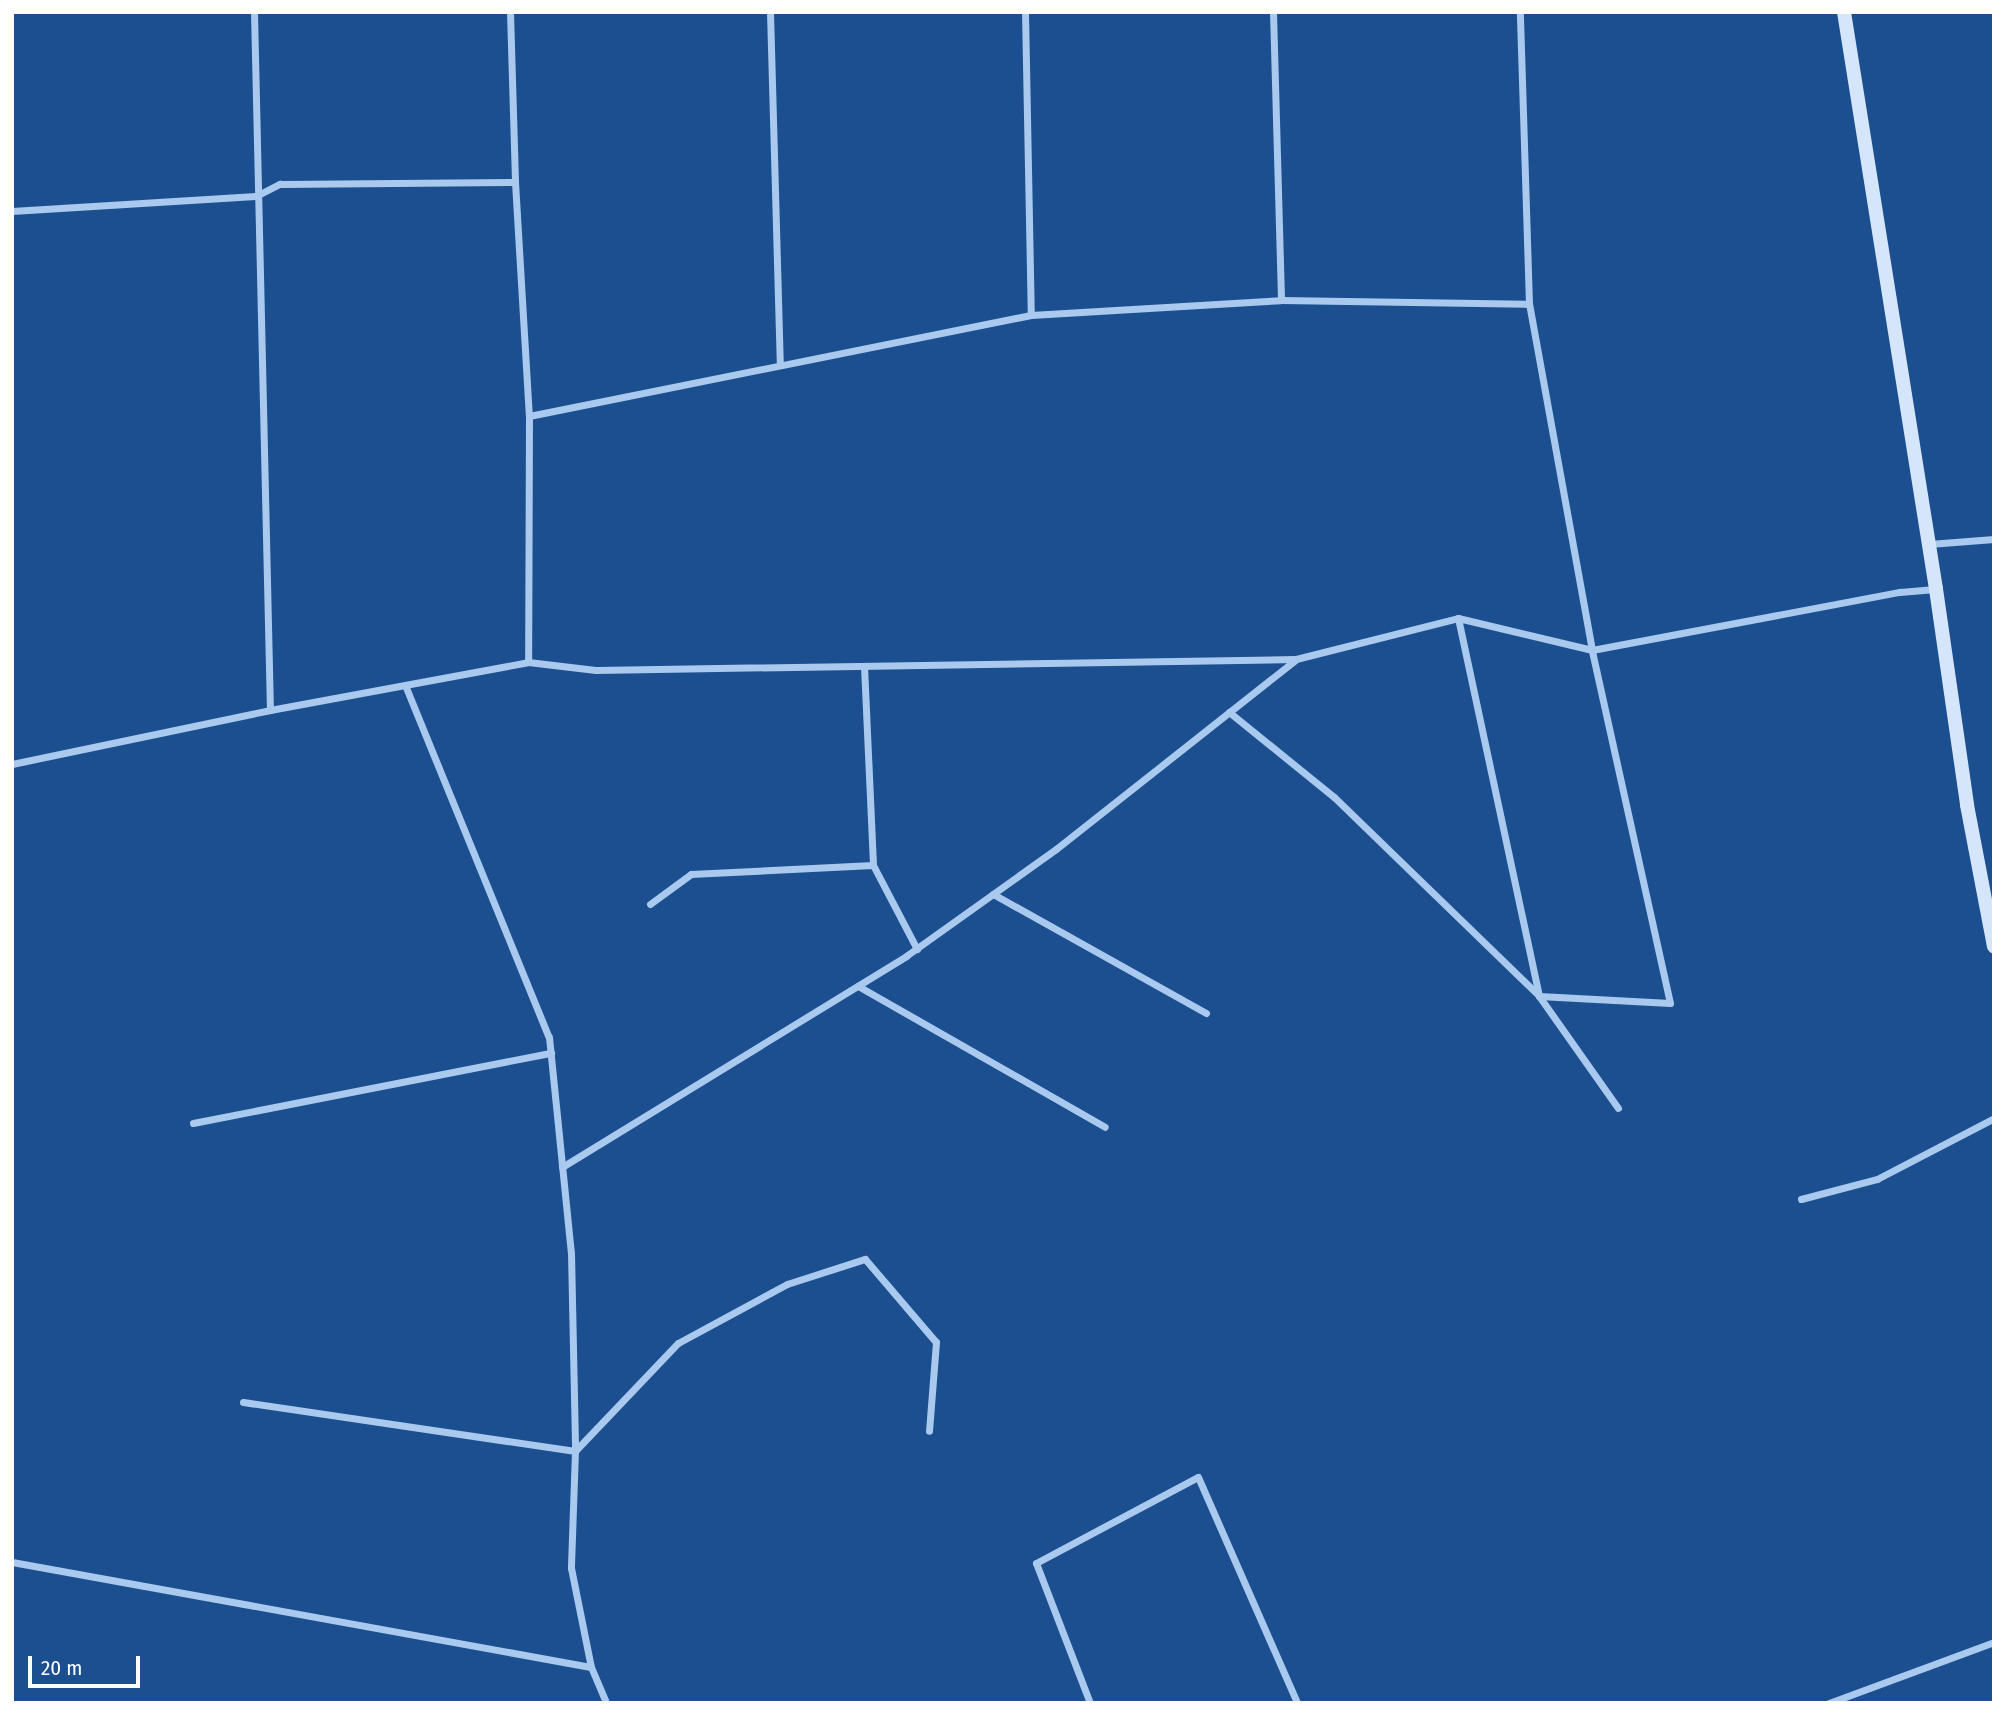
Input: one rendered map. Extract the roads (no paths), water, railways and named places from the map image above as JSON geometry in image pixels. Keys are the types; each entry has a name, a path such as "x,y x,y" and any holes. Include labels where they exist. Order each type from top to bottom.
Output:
{"street":[{"path":"254,12 256,196 270,710"},
{"path":"510,12 515,182 529,415 527,662"},
{"path":"770,12 780,365"},
{"path":"1025,12 1031,315"},
{"path":"1273,12 1281,300"},
{"path":"1520,12 1529,304 1592,650 1670,1003 1539,996"},
{"path":"1844,12 1936,589 1967,805 1994,946"},
{"path":"12,211 256,196 280,184 515,182"},
{"path":"529,415 1031,315 1281,300 1529,304"},
{"path":"1929,544 1994,539"},
{"path":"12,764 270,710 527,662 596,670 1296,659 1458,618 1592,650 1900,592 1936,589"},
{"path":"1458,618 1539,996"},
{"path":"562,1167 917,949 1056,849 1296,659"},
{"path":"864,666 873,865 917,949"},
{"path":"405,685 549,1037 571,1253 575,1451 571,1568 591,1667 606,1703"},
{"path":"1229,712 1334,797 1539,996 1618,1108"},
{"path":"650,904 691,874 873,865"},
{"path":"993,894 1206,1013"},
{"path":"859,986 1104,1127"},
{"path":"193,1123 551,1053"},
{"path":"1801,1199 1877,1179 1994,1118"},
{"path":"575,1451 678,1343 787,1284 865,1259 936,1342 929,1431"},
{"path":"243,1402 575,1451"},
{"path":"1090,1703 1036,1563 1198,1477 1297,1703"},
{"path":"12,1562 591,1667"},
{"path":"1829,1703 1994,1642"}]}
